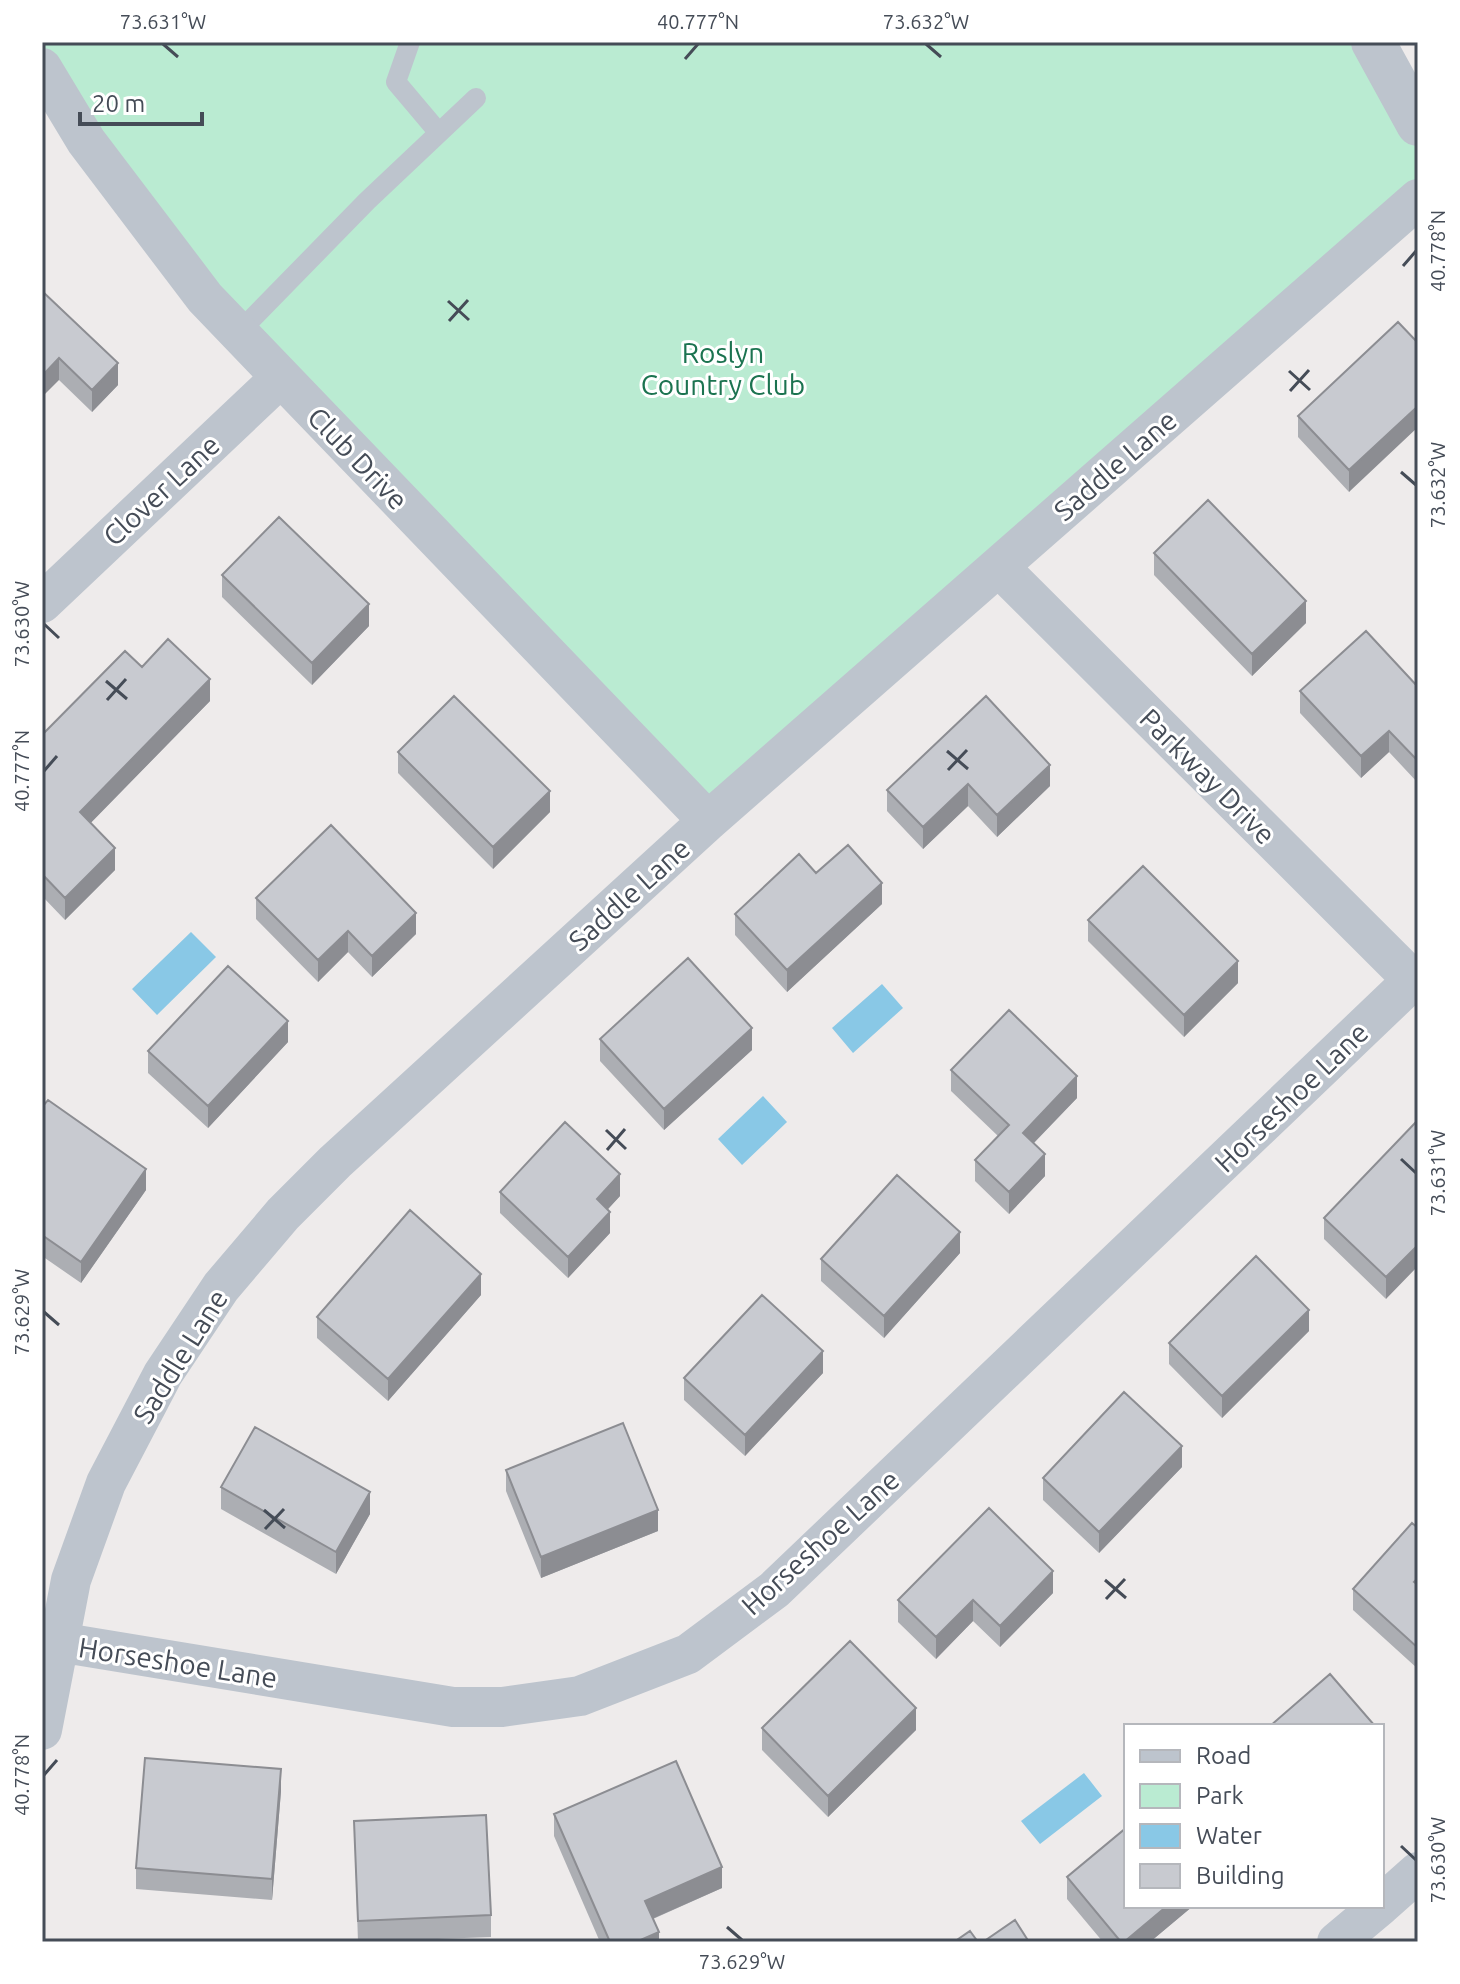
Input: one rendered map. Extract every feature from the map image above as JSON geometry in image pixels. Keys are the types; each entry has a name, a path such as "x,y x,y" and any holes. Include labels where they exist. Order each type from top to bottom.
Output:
{"street":[{"path":"1373,42 1418,124"},
{"name":"Club Drive","path":"42,68 86,141 205,298 708,821"},
{"name":"Saddle Lane","path":"42,1730 71,1580 106,1483 163,1374 221,1287 283,1214 335,1162 708,821 1418,199"},
{"name":"Clover Lane","path":"42,603 280,378"},
{"name":"Parkway Drive","path":"999,567 1416,983"},
{"name":"Horseshoe Lane","path":"58,1642 453,1707 502,1707 580,1696 688,1654 774,1590 1416,983"},
{"path":"1384,1902 1418,1872"},
{"path":"1337,1942 1377,1908"}],"lane":[{"path":"410,42 396,82 439,133"},
{"path":"238,333 367,201 476,98"}],"green space":[{"name":"Roslyn Country Club","path":"42,42 1373,42 1418,124 1418,199 701,821 280,378 42,68"}],"water":[{"path":"191,932 216,957 157,1015 132,989"},
{"path":"882,984 903,1008 853,1053 832,1028"},
{"path":"763,1096 787,1122 742,1165 718,1139"},
{"path":"1084,1773 1102,1796 1040,1844 1021,1821"}],"building":[{"path":"42,291 118,363 92,390 59,358 42,376"},
{"path":"1398,322 1418,343 1418,406 1349,470 1298,416"},
{"path":"1208,500 1306,601 1252,654 1154,553"},
{"path":"279,517 369,604 312,663 222,575"},
{"path":"1366,631 1418,687 1418,761 1389,731 1361,756 1300,691"},
{"path":"168,639 210,679 80,812 115,848 65,898 42,874 42,735 125,651 142,667"},
{"path":"454,696 550,791 493,847 398,752"},
{"path":"986,696 1050,765 997,815 968,784 923,827 887,790"},
{"path":"331,825 416,913 372,956 348,931 318,960 256,898"},
{"path":"848,845 882,883 787,970 735,914 799,854 816,873"},
{"path":"1143,866 1238,961 1184,1015 1088,920"},
{"path":"688,958 752,1028 664,1109 600,1039"},
{"path":"228,966 288,1021 208,1106 148,1051"},
{"path":"1009,1010 1077,1076 1023,1133 1045,1154 1009,1192 975,1160 1009,1125 951,1070"},
{"path":"48,1100 146,1169 81,1262 42,1235 42,1107"},
{"path":"565,1122 620,1174 597,1199 610,1212 568,1257 500,1192"},
{"path":"1416,1122 1418,1245 1386,1277 1324,1218"},
{"path":"897,1175 960,1232 884,1316 821,1259"},
{"path":"410,1210 481,1274 388,1379 317,1317"},
{"path":"1256,1256 1309,1310 1222,1396 1169,1343"},
{"path":"762,1295 823,1351 745,1435 684,1378"},
{"path":"1124,1392 1182,1446 1099,1532 1043,1478"},
{"path":"623,1423 658,1510 541,1557 506,1470"},
{"path":"255,1427 370,1492 336,1552 221,1487"},
{"path":"989,1508 1053,1571 1000,1626 973,1600 936,1637 898,1600"},
{"path":"1412,1523 1418,1528 1418,1578 1414,1582 1418,1585 1418,1648 1353,1589"},
{"path":"850,1641 916,1708 828,1796 762,1728"},
{"path":"1330,1674 1373,1724 1272,1724"},
{"path":"145,1758 281,1769 272,1879 136,1868"},
{"path":"676,1761 722,1867 645,1901 659,1932 636,1942 610,1942 554,1814"},
{"path":"486,1815 491,1915 358,1921 354,1821"},
{"path":"1124,1830 1124,1908 1165,1908 1121,1942 1067,1877"},
{"path":"1015,1920 1029,1942 983,1942"},
{"path":"970,1931 978,1942 954,1942"}]}
